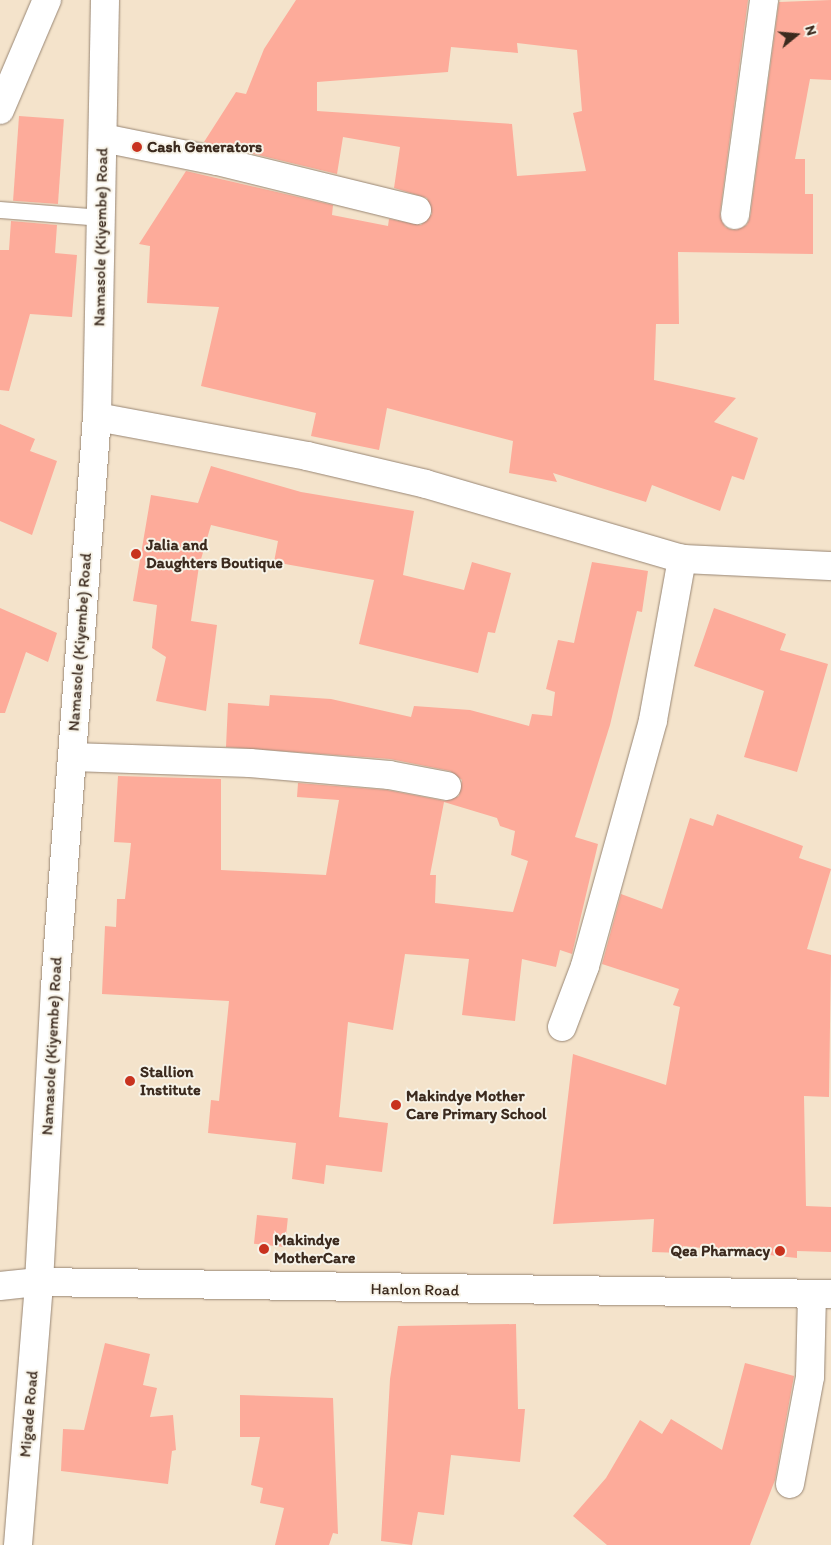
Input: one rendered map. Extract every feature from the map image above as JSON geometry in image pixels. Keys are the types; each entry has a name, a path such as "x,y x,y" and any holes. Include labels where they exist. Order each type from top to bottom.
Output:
{"street":[{"path":"0,110 47,0"},
{"name":"Namasole (Kiyembe) Road","path":"39,1282 72,757 97,417 105,0"},
{"path":"735,215 764,0"},
{"path":"103,138 217,161 417,210"},
{"path":"97,417 307,456 426,484 682,559 831,566"},
{"path":"562,1027 585,966 654,720 682,559"},
{"path":"72,757 260,764 389,775 446,786"},
{"name":"Hanlon Road","path":"0,1286 39,1282 822,1294"},
{"name":"Migade Road","path":"18,1545 39,1282"},
{"path":"790,1484 810,1377 822,1294"}],"lane":[{"path":"0,210 101,218"}],"building":[{"path":"296,0 748,0 720,213 725,227 733,230 747,225 750,217 779,2 831,0 831,80 810,79 795,159 805,159 805,194 813,194 813,254 678,252 679,324 656,324 654,380 736,398 714,422 758,438 744,480 732,476 720,511 652,485 646,502 553,473 557,482 509,473 513,441 387,408 379,450 311,436 316,413 201,386 219,307 147,303 150,246 139,244 186,171 333,205 332,215 388,226 389,219 421,225 432,214 427,198 394,188 400,147 343,137 337,174 204,142 236,92 246,94 264,49","holes":["517,43 577,50 582,111 573,113 586,171 517,176 512,124 317,111 317,82 448,72 451,47 518,53"]},
{"path":"19,116 64,119 58,204 13,201"},
{"path":"11,221 57,225 55,253 77,255 72,317 30,314 9,391 0,390 0,250 9,250"},
{"path":"0,424 35,439 30,451 57,461 32,535 0,521"},
{"path":"211,466 301,492 414,511 403,575 464,590 472,562 511,573 495,633 488,632 478,673 359,644 374,580 274,562 278,541 211,525 199,566 191,621 217,625 206,711 156,701 166,657 152,648 157,605 133,601 151,495 198,503"},
{"path":"592,562 648,571 642,612 637,611 610,725 575,837 598,844 572,954 560,950 556,967 522,959 515,1021 462,1015 469,959 405,954 393,1030 348,1022 339,1117 388,1123 382,1172 326,1165 324,1184 292,1179 296,1143 208,1133 211,1100 219,1101 229,1001 102,994 105,926 116,927 117,899 125,899 131,843 114,842 118,776 221,779 221,870 326,875 339,800 297,797 298,783 387,790 445,801 459,796 462,780 450,771 390,759 226,747 228,703 269,706 270,695 331,699 411,717 414,706 470,710 529,726 532,714 552,716 555,692 546,689 558,640 574,643","holes":["444,802 497,818 500,826 515,831 511,855 528,861 513,912 435,903 436,875 430,875"]},
{"path":"0,608 57,633 48,662 26,652 5,713 0,713"},
{"path":"714,608 786,634 780,650 828,664 797,772 744,757 764,691 694,666"},
{"path":"717,814 803,846 799,858 831,869 807,949 831,955 829,1097 804,1096 806,1206 831,1207 831,1252 797,1251 797,1258 683,1246 683,1253 652,1252 654,1219 553,1224 573,1054 666,1085 680,1007 673,1005 679,989 602,964 621,894 662,909 690,818 713,826"},
{"path":"257,1215 288,1218 285,1247 254,1244"},
{"path":"516,1324 518,1409 525,1409 520,1462 451,1455 444,1515 418,1512 412,1545 381,1541 390,1379 398,1326"},
{"path":"105,1343 150,1354 143,1385 157,1388 150,1417 173,1415 176,1450 172,1451 168,1484 61,1471 63,1429 84,1430"},
{"path":"745,1363 794,1376 775,1480 750,1545 607,1545 573,1516 606,1478 640,1420 662,1434 671,1419 722,1450"},
{"path":"240,1395 333,1398 338,1534 333,1533 329,1545 275,1545 284,1508 260,1503 263,1488 251,1485 260,1437 240,1437"}],"place":[{"name":"Cash Generators","path":"137,147"},
{"name":"Jalia and Daughters Boutique","path":"136,554"},
{"name":"Stallion Institute","path":"130,1081"},
{"name":"Makindye Mother Care Primary School","path":"396,1105"},
{"name":"Makindye MotherCare","path":"264,1249"},
{"name":"Qea Pharmacy","path":"780,1251"}]}
